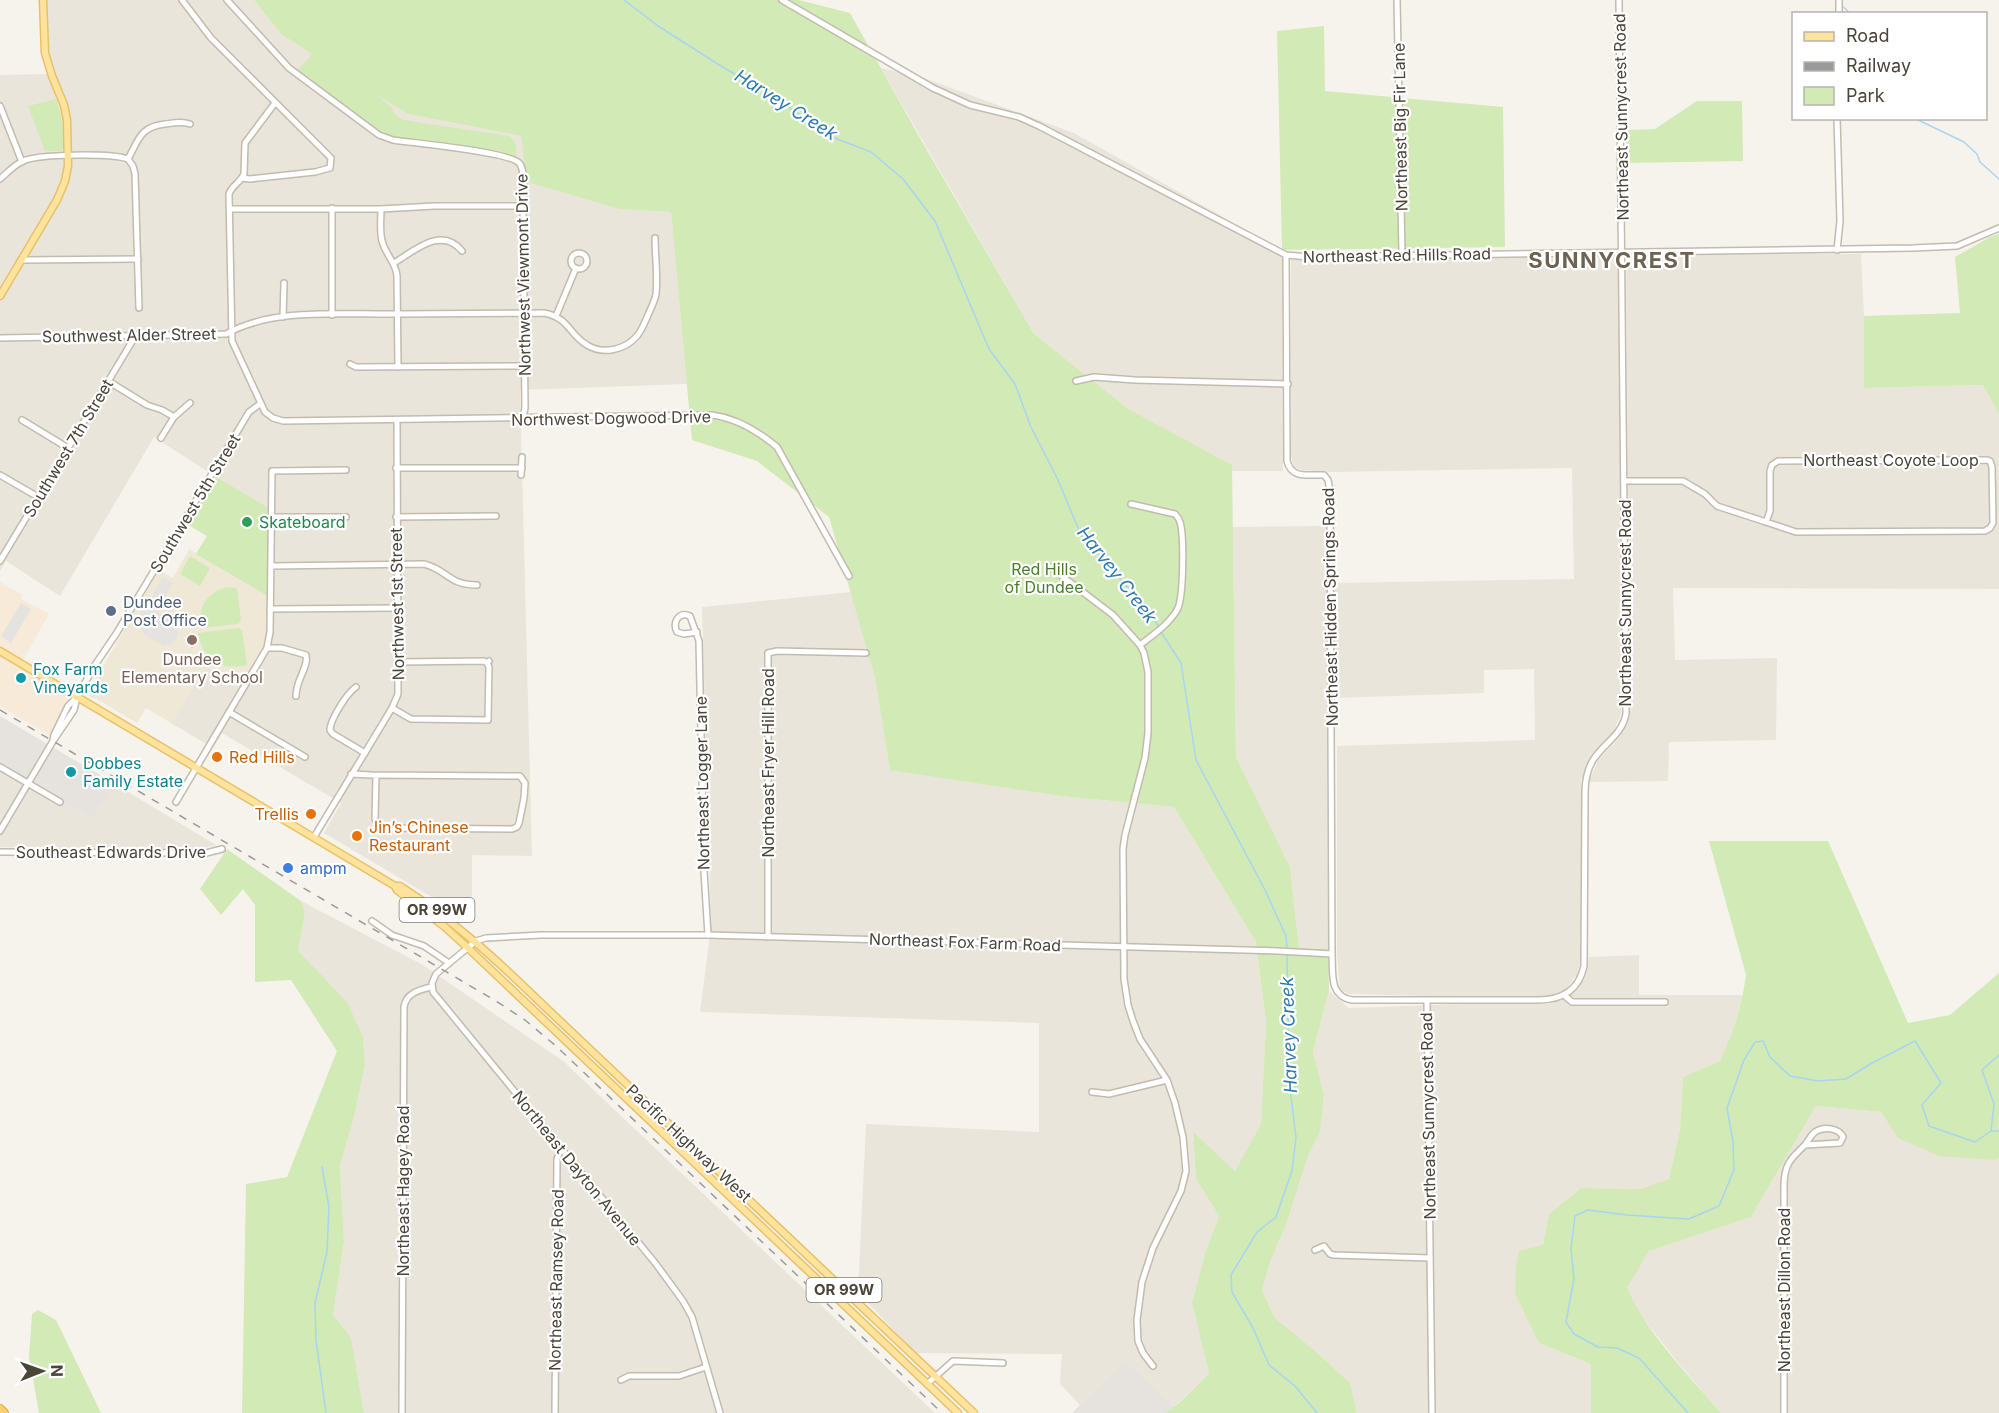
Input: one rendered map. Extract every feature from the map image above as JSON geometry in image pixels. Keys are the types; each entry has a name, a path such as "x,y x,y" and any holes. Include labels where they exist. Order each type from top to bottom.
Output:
{"highway":[{"path":"0,1409 4,1413"}],"main road":[{"path":"0,296 57,200 65,181 69,157 66,113 45,53 43,0"},
{"name":"OR 99W","path":"0,651 314,837"},
{"name":"Pacific Highway West","path":"314,837 430,905 476,941 974,1413"},
{"name":"Pacific Highway West","path":"395,885 397,890 468,948 958,1413"}],"street":[{"path":"182,0 211,38 328,154 332,164 330,168 315,172 242,178"},
{"name":"Northwest Viewmont Drive","path":"227,0 289,68 385,138 393,141 498,154 515,159 520,163 523,206 523,418"},
{"name":"Northeast Red Hills Road","path":"782,0 933,88 970,105 1019,117 1039,126 1286,255 1837,250 1957,246 1999,228"},
{"name":"Northeast Big Fir Lane","path":"1397,0 1402,254"},
{"name":"Northeast Sunnycrest Road","path":"1432,1413 1427,1001 1548,1000 1564,995 1580,980 1585,957 1587,773 1594,758 1621,728 1626,714 1619,0"},
{"path":"260,404 234,346 231,331 230,209 231,190 242,178 245,143 275,103"},
{"path":"0,106 22,162"},
{"path":"1837,250 1840,221 1838,120"},
{"path":"128,159 147,128 152,125 182,122 190,124"},
{"path":"0,179 22,162 40,157 115,156 128,159 133,165 135,174 139,308"},
{"path":"230,209 523,206"},
{"path":"332,208 332,315"},
{"path":"381,209 381,240 394,262 398,276 398,367"},
{"path":"576,268 556,316 564,321 579,339 594,349 617,349 639,334 656,296 655,238"},
{"path":"394,262 436,240 450,241 462,251"},
{"name":"Northeast Hidden Springs Road","path":"1286,255 1288,465 1291,471 1299,475 1324,475 1330,487 1332,954"},
{"path":"22,261 138,259"},
{"path":"283,316 284,283"},
{"name":"Southwest Alder Street","path":"0,338 226,334 250,324 283,316 544,313 556,316"},
{"name":"Southwest 7th Street","path":"0,561 136,335"},
{"path":"350,364 356,367 524,366"},
{"path":"1076,381 1094,377 1288,384"},
{"path":"108,381 147,405 174,417"},
{"path":"161,438 174,417 190,403"},
{"name":"Northwest Dogwood Drive","path":"260,404 273,418 283,421 712,416 732,420 777,447 849,576"},
{"name":"Southwest 5th Street","path":"1,827 53,741 68,706 77,697 249,412 260,404"},
{"path":"22,420 68,448"},
{"name":"Northwest 1st Street","path":"314,837 392,708 398,694 397,420"},
{"path":"396,468 522,472 522,457"},
{"name":"Northeast Coyote Loop","path":"1624,481 1683,481 1696,488 1717,506 1786,530 1799,532 1985,531 1993,523 1991,463 1984,459 1778,461 1772,465 1770,471 1770,511 1766,522"},
{"path":"176,802 267,648 270,632 272,471 346,470"},
{"path":"0,475 38,497"},
{"path":"1131,504 1175,514 1180,520 1182,548 1181,602 1174,615 1140,645"},
{"path":"396,517 496,516"},
{"path":"272,518 346,517"},
{"path":"271,566 424,564 441,571 459,584 477,585"},
{"path":"1050,567 1104,607 1140,645 1148,672 1148,733 1145,758 1123,849 1124,979 1129,1007 1140,1039 1167,1080 1179,1116 1186,1156 1186,1171 1181,1191 1153,1248 1142,1282 1137,1320 1138,1341 1143,1353 1153,1366"},
{"path":"270,609 397,608"},
{"path":"683,614 690,616 697,632 684,634 676,632 675,625 678,617 683,614"},
{"name":"Northeast Logger Lane","path":"697,632 700,653 704,872 708,935"},
{"path":"267,648 282,648 306,655 307,664 297,682 296,696"},
{"name":"Northeast Fryer Hill Road","path":"768,937 768,653 773,651 866,652"},
{"path":"392,708 415,720 488,719 488,662 398,662"},
{"path":"356,687 350,692 331,723 330,730 365,753"},
{"path":"230,712 305,757"},
{"path":"0,767 60,802"},
{"path":"351,774 520,776 526,789 517,826 512,829 383,828 375,819 376,775"},
{"name":"Southeast Edwards Drive","path":"0,852 206,853 222,849"},
{"path":"372,921 392,935 424,946 449,963"},
{"name":"Northeast Fox Farm Road","path":"476,941 486,938 541,935 708,935 1332,954"},
{"path":"431,987 435,974 476,941"},
{"path":"1332,954 1334,984 1342,998 1427,1001"},
{"name":"Northeast Dayton Avenue","path":"431,987 435,996 666,1277 683,1301 695,1326 720,1413"},
{"name":"Northeast Hagey Road","path":"402,1413 404,1007 408,996 431,987"},
{"path":"1564,995 1572,1002 1665,1002"},
{"path":"1092,1092 1108,1094 1167,1080"},
{"path":"1824,1129 1842,1133 1840,1143 1805,1145 1816,1132 1824,1129"},
{"name":"Northeast Dillon Road","path":"1784,1413 1785,1167 1805,1145"},
{"name":"Northeast Ramsey Road","path":"555,1413 557,1159 561,1148"},
{"path":"1315,1250 1324,1246 1330,1254 1334,1255 1430,1258"},
{"path":"927,1384 953,1361 1003,1363"},
{"path":"621,1380 629,1376 679,1376 706,1367"}],"shaded area":[{"path":"41,0 254,0 281,34 408,114 521,136 620,209 671,212 687,384 520,390 532,856 472,855 472,906 430,896 324,833 341,803 222,733 213,748 171,723 206,666 240,686 268,596 196,554 207,536 187,524 216,477 154,437 60,596 6,561 0,571 0,75 47,74"},
{"path":"881,68 924,78 1074,133 1282,250 1283,471 1232,471 1232,465 1127,408 1034,334"},
{"path":"1861,254 1864,388 1983,385 1999,414 1999,589 1673,588 1675,660 1777,658 1776,740 1669,742 1668,781 1589,782 1598,760 1619,738 1630,714 1626,255"},
{"path":"1621,255 1621,713 1613,733 1591,755 1581,781 1581,957 1578,972 1567,988 1547,996 1348,994 1340,988 1337,954 1337,746 1535,740 1534,669 1484,670 1484,693 1335,698 1334,583 1574,579 1572,468 1332,472 1296,468 1291,456 1291,260"},
{"path":"1327,526 1328,949 1299,948 1290,867 1236,757 1233,527"},
{"name":"Dundee Elementary School","path":"189,549 268,596 265,645 240,686 206,666 171,723 146,708 137,723 95,698 91,698 89,690 159,570 173,578"},
{"path":"162,577 173,583 158,610 155,610 175,622 179,628 176,640 164,646 143,634 140,610 137,607 141,602 150,607 148,604"},
{"path":"0,582 23,595 21,599 49,614 23,660 75,691 52,737 0,706"},
{"path":"851,592 875,678 890,769 1061,796 1174,807 1256,942 1266,1023 1261,1124 1235,1172 1193,1133 1196,1179 1219,1216 1205,1253 1192,1303 1209,1374 1174,1407 1125,1360 1080,1405 1060,1384 1062,1354 915,1353 858,1292 866,1124 1039,1132 1039,1023 700,1012 711,927 702,607"},
{"path":"21,603 31,609 11,643 1,636"},
{"path":"0,716 115,784 92,819 0,765"},
{"path":"0,765 92,819 115,784 216,845 194,850 0,847"},
{"path":"301,901 423,965 563,1061 935,1413 364,1413 351,1337 333,1315 344,1242 340,1164 353,1121 365,1065 363,1037 298,951 305,912"},
{"path":"1639,955 1639,995 1743,995 1731,1039 1720,1061 1683,1077 1680,1130 1669,1180 1642,1189 1581,1188 1549,1214 1543,1245 1539,1343 1591,1364 1591,1413 1357,1413 1350,1383 1275,1318 1262,1291 1309,1153 1320,1132 1324,1096 1313,1051 1329,991 1349,1008 1548,1004 1566,999 1579,988 1586,975 1589,957"},
{"path":"1816,1106 1881,1112 1899,1138 1996,1160 1999,1158 1999,1413 1721,1413 1637,1310 1626,1288 1649,1251 1751,1217"},
{"path":"1125,1360 1174,1407 1164,1413 1072,1413"}],"green space":[{"name":"Red Hills of Dundee","path":"254,0 799,0 850,13 1034,334 1127,408 1232,465 1236,757 1290,867 1299,948 1328,949 1329,991 1313,1051 1324,1096 1320,1132 1309,1153 1262,1291 1275,1318 1350,1383 1357,1413 1164,1413 1178,1404 1209,1374 1192,1303 1205,1253 1219,1216 1196,1179 1193,1132 1235,1171 1261,1124 1266,1023 1256,942 1174,807 1061,796 890,770 875,678 829,517 757,461 692,440 671,212 620,209 527,182 521,136 408,114 375,94 403,120 509,136 515,142 517,158 498,153 386,137 296,72 312,54 281,34"},
{"path":"1324,26 1325,91 1503,107 1505,247 1282,250 1277,31"},
{"path":"56,99 62,120 64,147 61,151 45,151 28,106"},
{"path":"1697,101 1742,101 1743,161 1627,163 1626,130 1655,129"},
{"path":"1999,234 1999,414 1983,385 1864,388 1864,316 1960,313 1955,257"},
{"path":"216,477 267,507 268,596 196,554 207,536 187,524"},
{"path":"190,556 210,568 200,586 180,574"},
{"path":"228,587 237,588 241,620 238,624 201,628 201,613 205,602 214,593"},
{"path":"239,628 242,631 247,665 221,665 209,657 200,642 198,633"},
{"path":"1709,841 1828,841 1908,1023 1950,1015 1999,973 1999,1158 1996,1160 1939,1156 1898,1138 1881,1112 1816,1106 1751,1217 1649,1251 1627,1288 1657,1338 1721,1413 1591,1413 1591,1364 1539,1343 1515,1293 1519,1251 1543,1245 1549,1214 1581,1188 1642,1189 1669,1179 1680,1130 1683,1077 1720,1061 1736,1020 1746,975"},
{"path":"227,849 301,901 305,912 298,951 347,1002 363,1037 365,1065 353,1121 340,1165 344,1242 333,1315 351,1337 364,1413 242,1413 246,1184 287,1177 337,1051 291,980 255,982 255,905 243,889 221,915 200,889"},
{"path":"38,1310 56,1320 101,1413 39,1413 29,1357 32,1314"}],"waterway":[{"name":"Harvey Creek","path":"624,0 658,26 777,98 827,135 871,152 903,179 935,221 989,349 1015,384 1031,427 1058,480 1081,535 1148,610 1159,627"},
{"path":"1841,5 1849,12"},
{"path":"1918,120 1964,142 1977,154 1980,162 1999,179"},
{"name":"Harvey Creek","path":"1161,632 1181,663 1196,760 1265,890 1286,936 1287,949"},
{"name":"Harvey Creek","path":"1287,954 1289,1080 1296,1138 1292,1171 1276,1217 1257,1232 1231,1275 1232,1292 1253,1328 1269,1365 1295,1386 1317,1413"},
{"path":"1688,1413 1639,1358 1617,1348 1598,1347 1574,1334 1566,1322 1574,1279 1571,1249 1575,1216 1588,1210 1689,1219 1719,1206 1734,1170 1733,1142 1727,1108 1744,1060 1755,1042 1763,1041 1770,1057 1790,1076 1818,1081 1846,1079 1915,1041 1941,1083 1922,1105 1929,1126 1975,1142 1991,1131 1994,1104 1982,1070 1999,1055"},
{"path":"1991,1131 1999,1131"},
{"path":"322,1167 329,1207 327,1252 315,1303 316,1340 326,1413"}],"railway":[{"path":"0,710 525,1020 556,1046 942,1413"}],"place":[{"name":"Skateboard","path":"247,522"},
{"name":"Dundee Post Office","path":"111,611"},
{"name":"Dundee Elementary School","path":"192,640"},
{"name":"Fox Farm Vineyards","path":"21,678"},
{"name":"Red Hills","path":"217,757"},
{"name":"Dobbes Family Estate","path":"71,772"},
{"name":"Trellis","path":"311,814"},
{"name":"Jin’s Chinese Restaurant","path":"357,836"},
{"name":"ampm","path":"288,868"}],"district":[{"name":"SUNNYCREST","path":"1612,260"}]}
